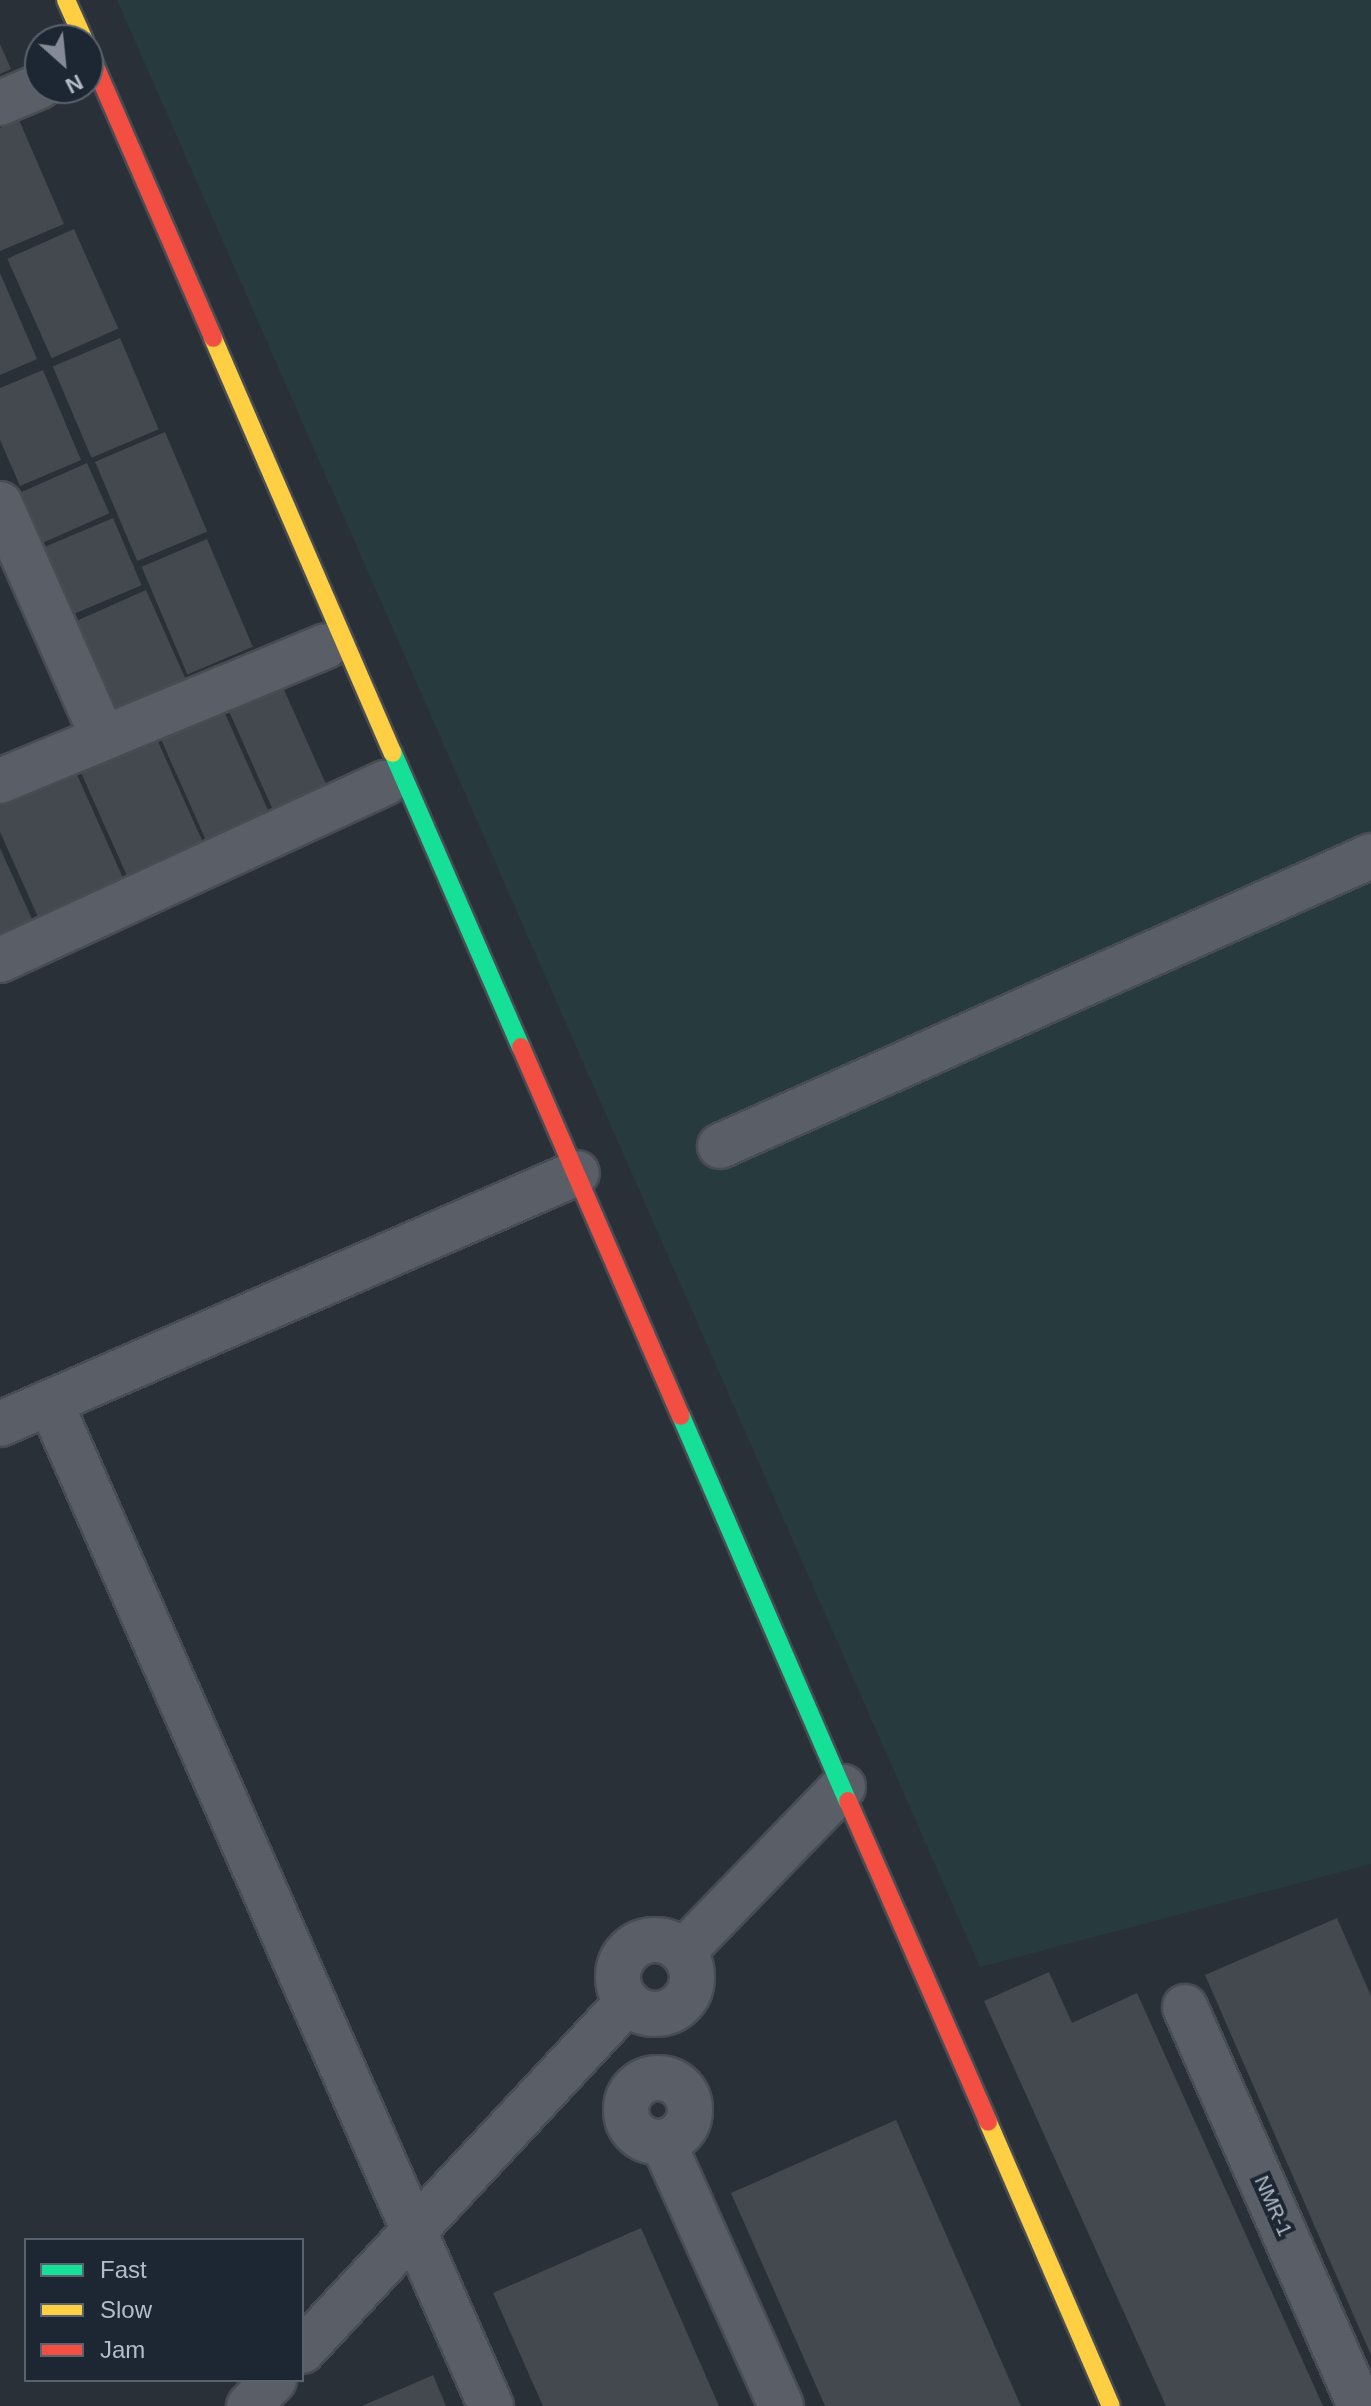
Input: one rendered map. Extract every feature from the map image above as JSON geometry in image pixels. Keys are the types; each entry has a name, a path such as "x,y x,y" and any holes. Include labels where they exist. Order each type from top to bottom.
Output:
{"street":[{"path":"45,0 55,24"},
{"path":"66,0 77,24"},
{"path":"104,88 568,1179 836,1794 1111,2406"},
{"path":"0,103 24,93"},
{"path":"90,104 385,783 568,1179"},
{"path":"0,504 103,737"},
{"path":"0,781 326,646"},
{"path":"0,960 385,783"},
{"path":"720,1146 1371,856"},
{"path":"0,1424 568,1179"},
{"path":"50,1402 491,2406"},
{"path":"619,2012 654,2015 681,2005 693,1978 683,1952 836,1794"},
{"path":"836,1794 1090,2406"},
{"name":"NMR-1","path":"1185,2007 1360,2406"},
{"path":"304,2349 416,2234 619,2012"},
{"path":"619,2012 654,2078 678,2085 690,2106 684,2129 663,2142 781,2406"}],"green space":[{"path":"117,0 1371,0 1371,1864 980,1967"}],"building":[{"path":"0,44 11,69 0,74"},
{"path":"19,120 64,224 0,251 0,128"},
{"path":"74,229 118,329 52,358 7,259"},
{"path":"0,273 37,359 0,375"},
{"path":"120,338 159,429 91,458 53,367"},
{"path":"43,370 81,460 20,486 0,440 0,388"},
{"path":"165,432 207,531 137,561 95,462"},
{"path":"87,463 109,513 42,543 19,493"},
{"path":"113,518 142,585 72,615 44,547"},
{"path":"207,539 253,647 187,674 142,567"},
{"path":"146,590 191,691 122,722 77,621"},
{"path":"277,674 328,788 274,812 223,698"},
{"path":"219,700 271,817 208,845 156,728"},
{"path":"152,728 204,846 129,880 76,762"},
{"path":"70,759 127,887 42,926 0,832 0,790"},
{"path":"0,848 36,928 0,944"},
{"path":"1337,1918 1371,1996 1371,2355 1205,1975"},
{"path":"1049,1972 1072,2023 1137,1993 1323,2406 1166,2406 984,2001"},
{"path":"896,2120 1021,2406 825,2406 731,2193"},
{"path":"641,2228 719,2406 543,2406 493,2293"},
{"path":"433,2375 446,2406 362,2406"}],"traffic: fast":[{"path":"393,753 521,1047"},
{"path":"681,1416 848,1801"}],"traffic: slow":[{"path":"66,0 77,24"},
{"path":"213,338 393,753"},
{"path":"988,2122 1111,2406"}],"traffic: jam":[{"path":"104,87 213,338"},
{"path":"521,1047 681,1416"},
{"path":"848,1801 988,2122"}]}
